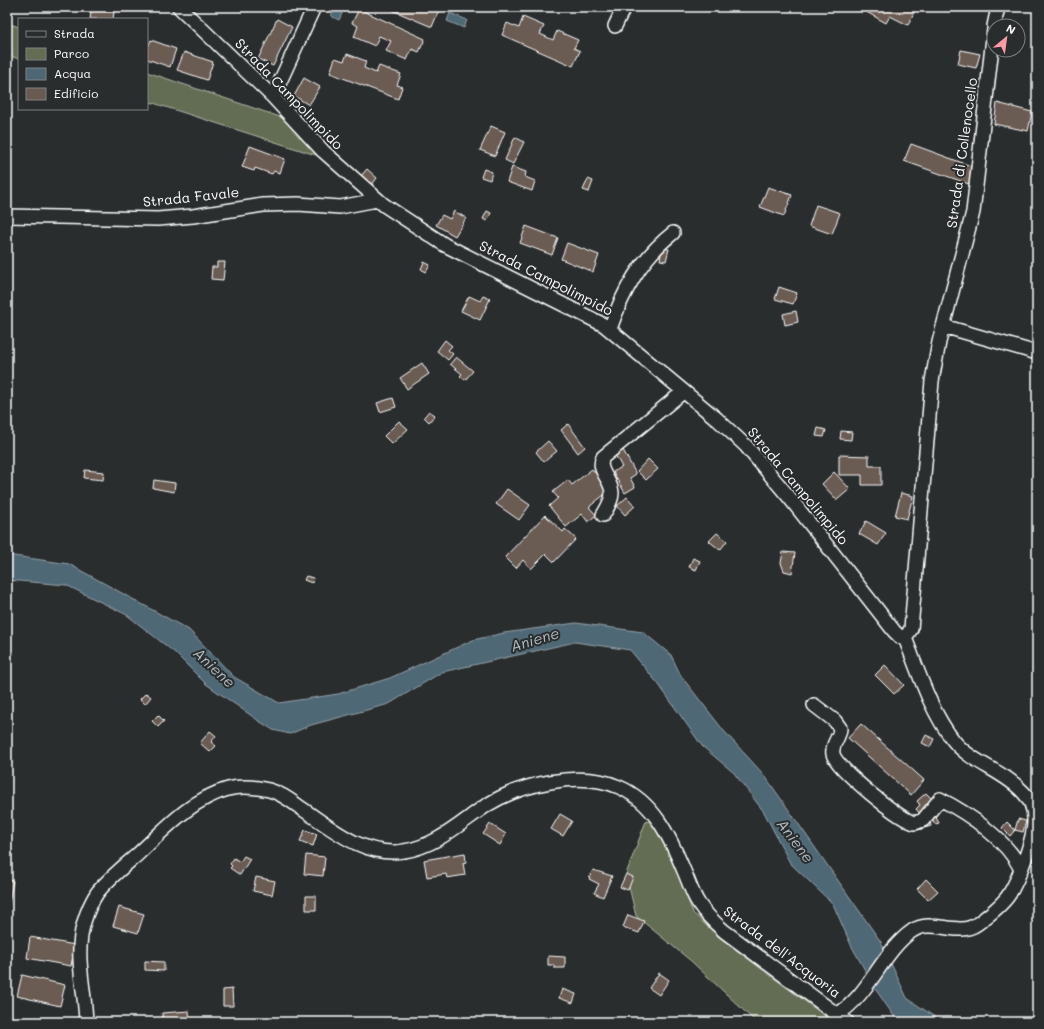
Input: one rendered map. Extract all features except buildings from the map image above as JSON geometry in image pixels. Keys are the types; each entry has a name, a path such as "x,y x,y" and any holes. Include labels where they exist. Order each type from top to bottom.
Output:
{"street":[{"name":"Strada Campolimpido","path":"179,7 273,97 323,151 377,200 445,245 610,329 682,392 727,427 755,456 789,497 898,636 905,638"},
{"path":"273,97 314,7"},
{"path":"616,26 624,7"},
{"path":"996,18 998,7"},
{"name":"Strada di Collenocello","path":"905,638 911,630 932,381 943,326 973,212 991,58"},
{"name":"Strada Favale","path":"7,216 158,219 193,216 263,205 298,204 340,207 377,200"},
{"path":"610,329 622,297 637,270 651,252 673,233"},
{"path":"943,326 1037,353"},
{"path":"603,514 610,501 612,493 610,485 601,467 603,457 682,392"},
{"path":"842,1018 904,937 919,927 932,926 962,929 974,926 1005,900 1016,882 1034,826 1034,814 1029,800 1016,784 973,760 954,740 931,702 905,638"},
{"path":"814,706 839,725 840,733 832,748 833,755 837,763 875,797 905,819 915,823 923,820 940,799 975,820 1011,854 1021,869"},
{"name":"Strada dell'Acquoria","path":"86,1022 79,965 79,950 84,923 93,900 108,881 186,811 211,795 238,787 270,790 286,797 353,842 381,851 394,852 420,847 435,841 486,806 512,792 541,784 577,779 613,785 634,795 647,805 659,821 696,898 710,919 842,1018"}],"green space":[{"path":"7,23 18,27 18,59 7,55"},
{"path":"148,72 289,120 322,157 148,101"},
{"path":"646,821 659,824 693,913 720,938 833,1022 756,1022 691,961 636,916 626,874"}],"water":[{"path":"336,7 345,7 339,20 331,16"},
{"path":"450,13 467,20 464,28 447,21"},
{"name":"Aniene","path":"7,555 69,564 189,630 234,677 279,703 338,694 390,678 473,640 504,633 576,623 643,632 671,655 681,676 724,731 765,776 881,942 907,998 942,1022 898,1022 876,990 851,945 833,904 790,863 764,812 734,773 702,746 659,685 630,650 575,642 442,672 389,704 311,725 290,734 273,730 206,684 174,652 127,615 66,585 7,580"}]}
